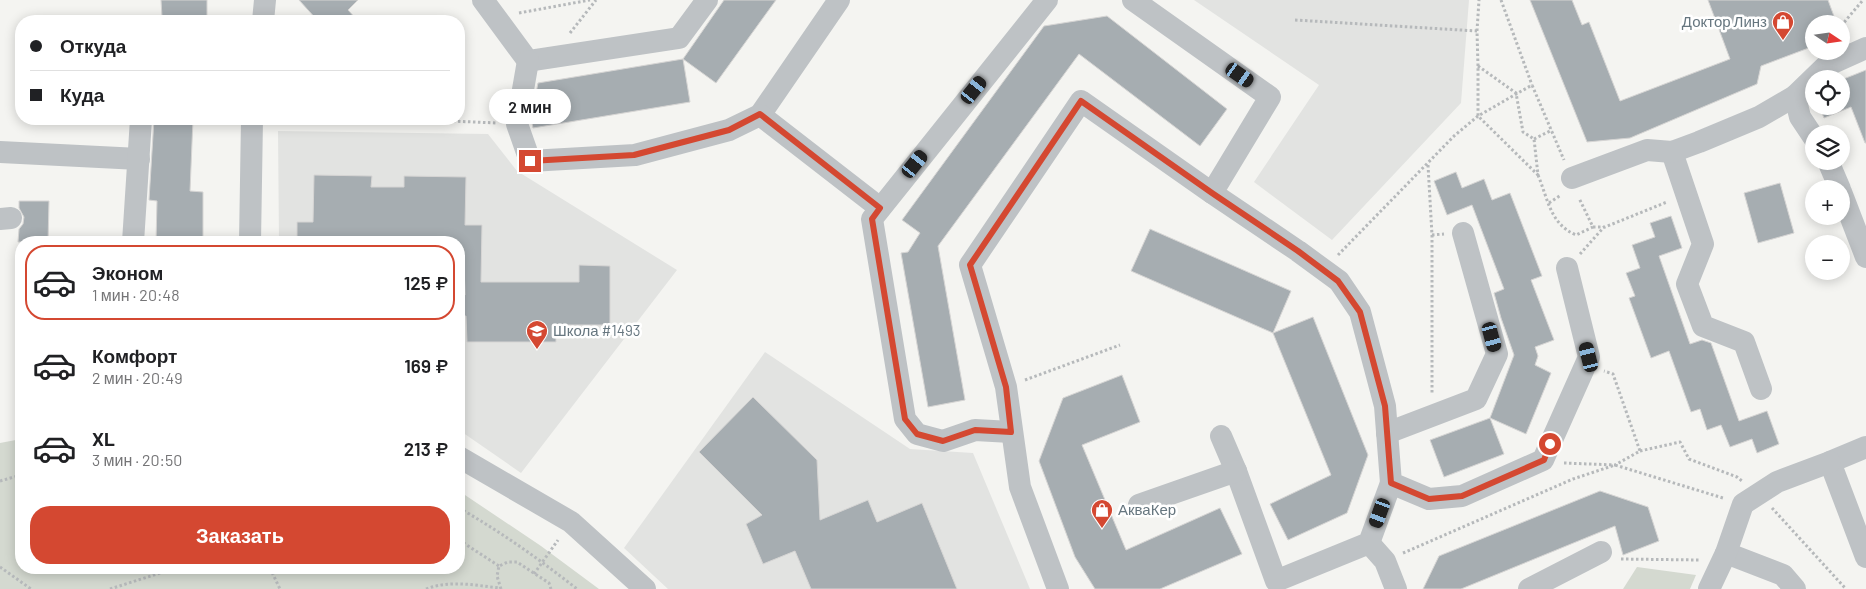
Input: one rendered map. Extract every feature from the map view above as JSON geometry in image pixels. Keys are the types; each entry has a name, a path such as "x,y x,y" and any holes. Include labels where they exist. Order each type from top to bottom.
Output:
{"lane":[{"path":"264,15 265,0"},
{"path":"528,60 679,38 707,0"},
{"path":"490,8 528,60 517,124 530,161 634,155 729,130 760,114 840,0"},
{"path":"1011,432 975,430 943,441 917,434 905,419 872,219 1047,0"},
{"path":"1133,0 1270,97 1212,193"},
{"path":"1572,178 1647,150 1672,152 1759,117 1795,96 1826,66 1866,48"},
{"path":"1795,96 1800,117 1805,125"},
{"path":"1058,589 1020,488 1006,387 970,265 1081,101 1338,281 1360,312 1385,406 1391,483 1369,543 1276,581 1236,471 1221,436"},
{"path":"760,114 880,208"},
{"path":"134,236 140,125"},
{"path":"250,236 252,125"},
{"path":"0,152 139,159"},
{"path":"1672,152 1703,244 1687,284 1703,326 1744,342 1761,389"},
{"path":"1850,214 1866,257"},
{"path":"1387,433 1476,399 1497,354 1463,232"},
{"path":"1391,483 1429,499 1462,496 1544,460 1589,357 1567,268"},
{"path":"1708,589 1724,557 1743,504 1777,482 1866,447"},
{"path":"465,460 571,522 645,589"},
{"path":"1830,462 1866,557"},
{"path":"1139,505 1236,471"},
{"path":"1369,543 1385,561 1396,589"},
{"path":"1529,589 1601,552"},
{"path":"1724,557 1783,575 1794,589"}],"path":[{"path":"490,8 590,0"},
{"path":"551,57 596,0"},
{"path":"1479,0 1477,31 1478,116 1538,175"},
{"path":"1501,0 1532,85 1593,227"},
{"path":"1850,15 1863,0"},
{"path":"1295,20 1477,31"},
{"path":"1478,66 1516,93 1524,132 1534,139 1538,175 1554,218 1565,230 1576,234 1593,227 1605,227 1686,195"},
{"path":"1323,270 1428,165 1454,136 1478,116 1532,85"},
{"path":"465,122 517,124"},
{"path":"1534,139 1552,130"},
{"path":"1428,165 1432,235 1432,416"},
{"path":"1567,268 1605,227"},
{"path":"1006,387 1120,345"},
{"path":"1385,561 1573,479 1615,465 1640,451 1613,374 1585,365"},
{"path":"1544,460 1550,463 1615,465 1743,504"},
{"path":"0,481 15,477"},
{"path":"465,511 501,532 543,561 577,589"},
{"path":"534,574 571,522"},
{"path":"465,544 499,566"},
{"path":"1601,552 1612,560 1724,557"},
{"path":"499,566 508,562 516,562 549,583 550,589"},
{"path":"426,589 452,583 500,588 497,576 499,566"},
{"path":"0,567 32,589"},
{"path":"110,589 157,574"},
{"path":"273,574 280,589"}],"shaded area":[{"path":"1194,0 1469,0 1461,103 1332,240 1254,182 1319,85"},
{"name":"Школа #1493","path":"278,131 488,134 517,171 677,270 521,473 465,434 465,236 279,236"},
{"path":"765,352 910,449 973,453 1030,589 668,589 624,548"},
{"path":"15,440 15,574 465,574 465,495 541,546 599,589 0,589 0,443"},
{"path":"1637,567 1696,575 1690,589 1623,589"}],"building":[{"path":"161,0 207,0 207,15 162,15"},
{"path":"299,0 358,0 348,10 353,15 313,15"},
{"path":"724,0 776,0 716,83 683,59"},
{"path":"1530,0 1572,0 1582,25 1589,22 1620,101 1730,59 1708,0 1828,0 1834,15 1805,15 1805,49 1761,66 1757,84 1630,138 1587,142"},
{"path":"1107,16 1227,109 1200,146 1079,54 938,246 965,400 928,407 901,253 908,252 920,233 902,220 1044,26"},
{"path":"683,59 690,102 533,128 531,118 538,83"},
{"path":"1866,70 1866,143 1850,107 1850,76"},
{"path":"154,125 193,125 190,191 203,192 203,236 156,236 157,201 149,200"},
{"path":"1456,172 1462,188 1484,179 1492,200 1510,193 1542,276 1531,280 1554,340 1535,347 1538,356 1535,365 1551,373 1526,434 1490,418 1514,355 1494,293 1504,289 1472,205 1447,215 1434,181"},
{"path":"314,175 372,176 371,187 404,187 404,176 466,177 465,225 482,225 481,282 579,282 579,265 610,266 610,325 556,325 556,342 467,342 465,316 465,236 297,236 297,222 313,222"},
{"path":"1780,183 1794,233 1758,243 1744,193"},
{"path":"19,201 49,201 48,236 18,236 24,217 19,208"},
{"path":"1671,216 1682,248 1659,256 1690,344 1702,340 1711,343 1739,421 1767,411 1779,444 1757,453 1752,439 1730,447 1721,425 1707,430 1700,409 1691,412 1669,351 1651,358 1629,298 1635,296 1626,273 1640,268 1632,245 1655,237 1650,223"},
{"path":"1150,229 1291,291 1273,333 1131,271"},
{"path":"1313,317 1368,455 1347,513 1288,540 1270,504 1331,475 1273,333"},
{"path":"1122,375 1140,422 1082,445 1126,550 1220,508 1242,554 1160,589 1095,589 1075,557 1039,461 1063,398"},
{"path":"753,397 817,460 820,520 868,500 877,522 922,503 957,589 811,589 795,551 763,564 746,524 762,515 699,452"},
{"path":"1490,418 1504,454 1444,477 1430,440"},
{"path":"1600,491 1648,507 1659,541 1623,555 1615,526 1461,589 1423,589 1439,556"}],"place":[{"name":"Доктор Линз","path":"1783,41"},
{"name":"Школа #1493","path":"537,350"},
{"name":"АкваКер","path":"1102,529"}],"route":[{"path":"530,161 634,155 729,130 760,114 880,208 872,219 905,419 917,434 943,441 975,430 1011,432 1006,387 970,265 1081,101 1298,251 1338,281 1360,312 1385,406 1391,483 1429,499 1462,496 1544,460 1550,444"}]}
